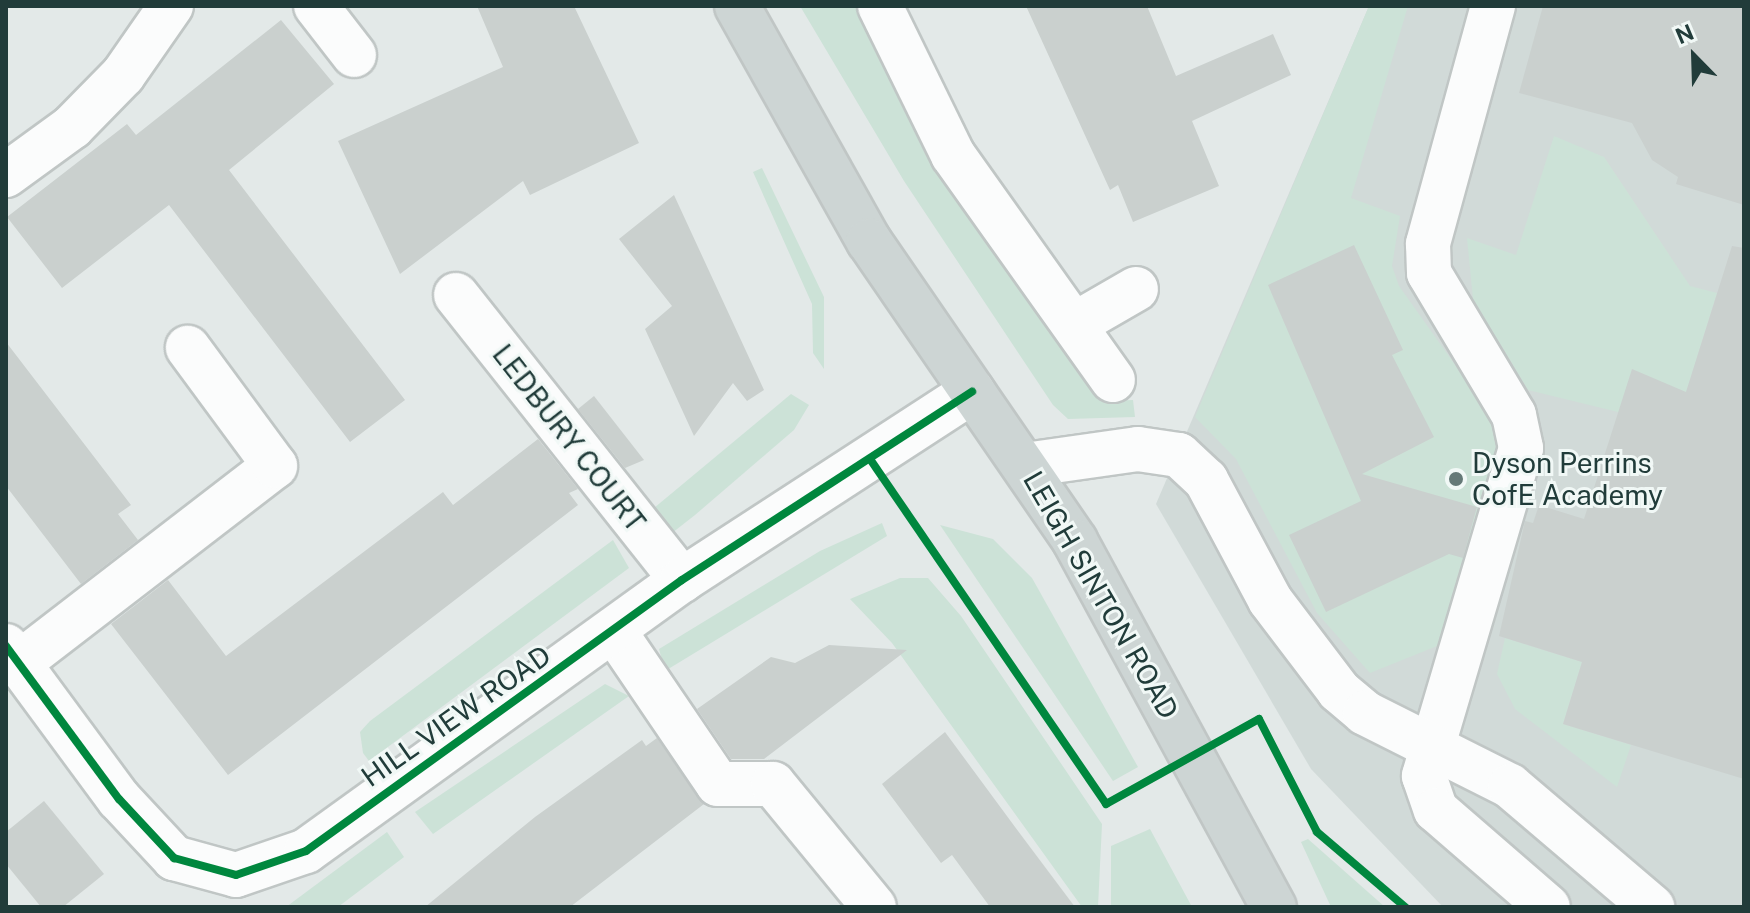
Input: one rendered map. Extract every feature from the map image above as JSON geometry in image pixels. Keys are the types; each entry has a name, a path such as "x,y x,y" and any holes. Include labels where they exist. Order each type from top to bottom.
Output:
{"main road":[{"name":"LEIGH SINTON ROAD","path":"737,6 869,241 1075,541 1274,907"}],"street":[{"path":"6,175 72,127 113,85 171,6"},
{"path":"316,6 354,55"},
{"path":"880,6 953,155 1077,323 1113,380"},
{"path":"1493,6 1428,244 1429,273 1514,415 1521,448 1424,776 1436,810 1548,907"},
{"path":"1077,323 1136,289"},
{"name":"LEDBURY COURT","path":"456,295 682,580"},
{"path":"13,655 275,466 188,348"},
{"name":"HILL VIEW ROAD","path":"13,655 174,858 234,891 306,851 682,580 972,392"},
{"path":"1025,465 1138,449 1179,455 1206,480 1270,600 1324,674 1365,713 1510,786 1652,907"},
{"path":"614,631 718,784 773,784 874,907"}],"shaded area":[{"name":"Dyson Perrins CofE Academy","path":"1369,6 1744,6 1744,907 1443,907 1311,769 1156,504"}],"green space":[{"path":"800,6 866,6 1105,401 1133,400 1135,417 1068,419 1053,405 904,181"},
{"path":"1369,6 1408,6 1351,198 1400,216 1392,266 1399,286 1490,414 1500,460 1442,644 1370,673 1317,613 1236,459 1195,417"},
{"path":"1554,136 1604,157 1690,286 1717,293 1682,406 1618,412 1528,390 1473,299 1467,238 1516,255"},
{"path":"762,168 824,297 824,369 813,353 812,304 753,172"},
{"path":"791,394 809,405 794,430 695,515 672,533 648,513"},
{"path":"882,523 887,536 665,671 659,649 820,551"},
{"path":"940,525 993,539 1032,578 1138,767 1113,781"},
{"path":"613,540 629,568 369,761 363,753 360,732 370,721"},
{"path":"900,578 928,578 961,616 1102,824 1098,907 1082,907 892,643 850,599"},
{"path":"1505,638 1582,662 1563,724 1631,745 1617,787 1515,709 1497,674"},
{"path":"605,684 629,696 433,834 415,812"},
{"path":"1150,829 1192,907 1111,907 1111,846"},
{"path":"387,832 404,857 338,907 286,907"},
{"path":"1308,839 1385,907 1331,907 1301,842"}],"building":[{"path":"477,6 574,6 639,143 530,195 523,181 400,274 338,141 503,67"},
{"path":"1026,6 1147,6 1176,76 1273,34 1291,75 1192,121 1219,186 1133,222 1118,185 1110,190"},
{"path":"1543,6 1744,6 1744,205 1676,184 1678,177 1652,160 1632,123 1519,93"},
{"path":"281,20 334,84 229,170 405,400 350,442 169,205 62,288 7,217 127,124 136,135"},
{"path":"674,195 764,390 747,401 733,383 694,436 645,329 672,306 619,239"},
{"path":"1354,245 1403,350 1392,355 1434,437 1362,474 1477,507 1463,558 1449,554 1326,612 1289,535 1361,501 1268,285"},
{"path":"1732,246 1744,248 1744,779 1563,724 1582,662 1499,636 1525,521 1533,523 1539,505 1584,519 1632,369 1686,392"},
{"path":"6,342 131,505 118,514 138,540 81,584 6,486"},
{"path":"594,396 644,460 625,468 578,409"},
{"path":"538,439 578,489 569,493 578,505 228,775 111,624 168,580 226,656 443,492 453,505"},
{"path":"829,645 907,650 764,759 731,759 697,709 771,657 795,663"},
{"path":"945,732 1075,907 990,907 952,855 941,863 882,784"},
{"path":"657,738 704,804 570,907 425,907 535,817 642,740 646,746"},
{"path":"44,801 104,874 63,907 41,907 6,864 6,832"}],"cycle path":[{"path":"6,646 119,799 174,858 236,875 306,851 682,580 972,392"},
{"path":"870,459 1106,804 1259,719 1317,832 1405,907"}],"place":[{"name":"Dyson Perrins CofE Academy","path":"1456,479"}]}
